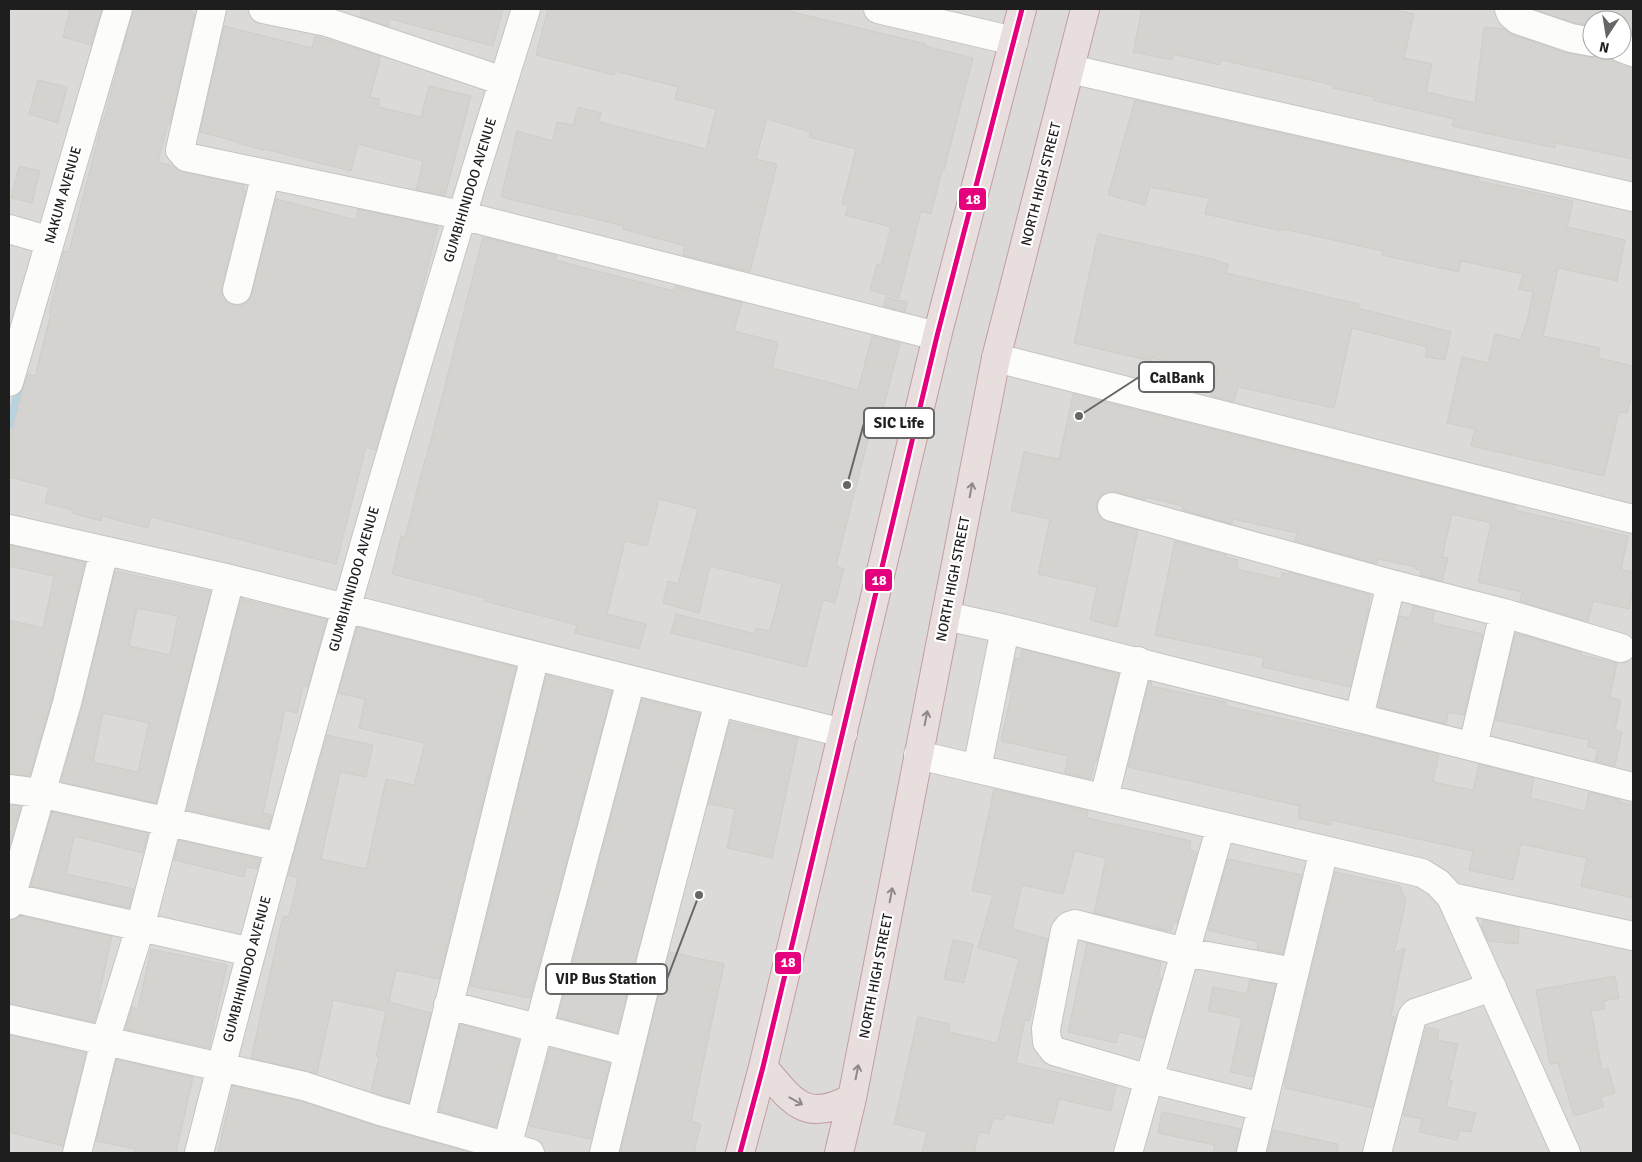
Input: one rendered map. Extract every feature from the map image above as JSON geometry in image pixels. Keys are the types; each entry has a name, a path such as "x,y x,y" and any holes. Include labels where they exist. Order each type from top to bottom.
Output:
{"highway":[{"path":"740,1153 763,1066 937,336 1022,9"},
{"name":"NORTH HIGH STREET","path":"839,1153 852,1098 996,358 1085,9"},
{"path":"763,1066 789,1098 797,1104 817,1109 829,1109 852,1098"}],"street":[{"name":"NAKUM AVENUE","path":"9,382 118,9"},
{"path":"212,9 180,150 186,157 461,215 937,336"},
{"path":"263,9 327,22 503,81"},
{"name":"GUMBIHINIDOO AVENUE","path":"200,1153 251,952 345,608 461,215 526,9"},
{"path":"878,9 1014,41"},
{"path":"1509,9 1511,14 1518,20 1582,40"},
{"path":"1070,69 1633,196"},
{"path":"237,290 266,174"},
{"path":"9,229 50,241"},
{"path":"996,358 1633,520"},
{"path":"1112,506 1391,584 1504,612 1621,648"},
{"path":"9,529 345,608 843,733"},
{"path":"104,551 67,703 9,900 251,952"},
{"path":"78,1153 105,1041 140,928 230,580"},
{"path":"1359,717 1391,584"},
{"path":"1473,746 1504,612"},
{"path":"946,616 1006,628 1633,787"},
{"path":"977,769 1006,628"},
{"path":"420,1122 536,656"},
{"path":"1104,798 1138,661"},
{"path":"9,1019 304,1086 380,1111 519,1150 538,1028 631,680"},
{"path":"604,1153 719,702"},
{"path":"918,756 1422,873 1438,882 1451,897 1566,1153"},
{"path":"9,789 40,793 280,847"},
{"path":"1128,1153 1221,826"},
{"path":"1251,1153 1324,850"},
{"path":"1451,897 1633,936"},
{"path":"1262,1107 1150,1079 1054,1051 1047,1042 1046,1029 1065,931 1069,926 1075,924 1186,952 1294,972"},
{"path":"1377,1153 1412,1017 1415,1013 1492,987"},
{"path":"448,1005 629,1052"}],"shaded area":[{"path":"9,9 1633,9 1633,1153 9,1153"}],"building":[{"path":"70,9 102,9 91,45 63,37"},
{"path":"133,9 191,9 190,13 195,14 170,124 168,124 158,162 173,166 183,172 244,185 243,191 246,191 222,286 222,295 227,302 233,305 241,305 248,301 252,294 276,199 356,220 358,209 438,226 415,318 376,450 366,447 336,564 151,517 148,528 102,516 101,521 72,513 73,510 45,503 49,487 9,477 9,444 23,388 28,374 35,376 64,251 69,252"},
{"path":"362,9 503,9 493,46 390,19 388,26 360,17"},
{"path":"548,9 780,9 926,44 925,46 973,58 931,214 921,211 899,298 870,290 877,264 881,265 891,227 845,215 848,206 842,204 856,149 809,137 811,132 767,119 756,159 777,164 750,272 683,255 685,246 623,229 624,226 501,197 517,131 553,141 557,122 573,125 578,107 601,113 599,122 706,149 716,109 675,99 678,87 615,71 614,75 536,55"},
{"path":"1142,9 1391,9 1414,14 1404,58 1432,64 1426,92 1475,103 1484,27 1505,29 1513,35 1566,53 1582,56 1582,60 1613,60 1633,67 1633,159 1556,143 1555,148 1452,126 1454,119 1373,100 1374,97 1333,88 1333,85 1221,60 1220,65 1173,54 1172,60 1133,52"},
{"path":"1533,9 1633,9 1633,35 1632,10 1582,10 1582,24"},
{"path":"224,26 312,48 315,36 381,56 370,97 380,99 378,107 421,117 429,86 471,96 445,196 416,190 423,161 358,144 351,171 263,150 200,132"},
{"path":"38,80 67,87 58,123 29,114"},
{"path":"1135,100 1479,178 1479,181 1573,201 1567,227 1625,240 1617,281 1558,268 1543,336 1600,348 1598,358 1633,366 1633,398 1631,398 1627,413 1619,412 1604,476 1471,446 1475,429 1447,423 1462,357 1488,363 1495,334 1520,340 1527,321 1533,292 1519,289 1523,274 1461,261 1459,272 1382,255 1383,251 1205,214 1209,198 1150,187 1145,205 1108,195"},
{"path":"19,166 40,171 32,203 11,198"},
{"path":"1098,234 1217,260 1228,264 1226,273 1359,304 1358,308 1451,332 1445,360 1425,357 1427,347 1352,328 1334,408 1238,387 1234,402 1211,396 1217,372 1151,358 1151,361 1074,343"},
{"path":"483,237 557,255 555,260 674,291 675,286 742,302 734,331 778,342 772,368 858,390 872,336 900,343 879,425 872,423 836,566 844,569 835,603 823,600 806,667 671,633 676,614 755,634 756,628 770,631 782,584 710,566 699,613 663,603 668,581 678,584 698,509 659,499 647,546 625,541 607,614 646,624 639,649 575,633 577,625 484,601 485,598 392,574 401,536 405,537"},
{"path":"886,297 907,302 905,312 884,306"},
{"path":"1073,394 1515,505 1514,510 1628,536 1621,570 1633,572 1633,587 1629,609 1593,601 1588,622 1520,601 1522,592 1478,582 1491,523 1452,514 1442,557 1448,558 1442,581 1420,575 1421,570 1416,569 1416,567 1378,559 1377,564 1295,541 1297,533 1233,519 1232,524 1182,510 1183,506 1145,497 1145,500 1116,492 1109,492 1101,496 1097,502 1097,510 1101,518 1108,522 1138,530 1117,627 1090,620 1097,587 1038,574 1050,519 1011,511 1024,452 1059,459"},
{"path":"1175,541 1238,560 1237,569 1281,579 1282,573 1288,574 1289,572 1370,595 1369,608 1350,687 1262,667 1264,658 1155,635"},
{"path":"9,545 85,562 52,699 30,776 9,774 9,620 43,628 54,576 9,566"},
{"path":"115,571 211,592 156,803 61,782 82,707","holes":["137,608 178,616 170,655 129,646","103,713 149,723 138,772 93,762"]},
{"path":"241,599 327,619 308,687 303,686 297,713 285,710 263,813 272,815 269,828 187,810"},
{"path":"1413,606 1435,611 1432,623 1483,634 1464,715 1448,712 1446,724 1378,707 1399,616 1410,618"},
{"path":"357,627 516,667 439,979 396,970 389,1002 431,1013 409,1103 371,1092 379,1057 376,1056 386,1011 333,1000 317,1074 251,1058 283,916 289,917 298,878 288,875 327,735 373,745 366,777 340,772 321,859 366,869 386,779 414,785 425,743 359,728 365,699 338,693"},
{"path":"1515,633 1581,652 1581,655 1617,663 1610,697 1621,700 1615,730 1622,732 1615,766 1595,761 1598,749 1588,747 1589,740 1495,720"},
{"path":"1022,649 1119,674 1091,779 1065,773 1068,756 1001,741 1012,691 1009,691 1015,658 1020,659"},
{"path":"546,675 612,692 530,998 470,986"},
{"path":"1149,681 1152,682 1151,686 1226,702 1226,706 1439,754 1433,782 1473,790 1479,764 1534,778 1530,798 1585,811 1589,792 1633,805 1633,898 1581,886 1587,858 1521,844 1513,880 1469,870 1473,851 1331,820 1330,825 1298,818 1300,806 1128,767"},
{"path":"642,699 700,713 617,1033 558,1017"},
{"path":"730,722 798,738 772,858 727,848 735,809 708,804"},
{"path":"994,789 1088,811 1087,818 1191,841 1189,850 1197,852 1177,923 1173,922 1171,931 1094,913 1106,858 1075,851 1063,894 1022,885 1012,929 1048,939 1029,1021 1025,1020 1016,1063 1116,1086 1111,1111 1059,1099 1053,1124 1005,1114 1003,1120 993,1118 989,1134 979,1132 974,1153 922,1153 927,1132 894,1124 918,1017 950,1024 949,1032 997,1043 1019,959 978,948 993,895 972,891"},
{"path":"9,805 21,806 9,849"},
{"path":"52,812 148,833 143,853 74,836 66,874 134,889 129,908 31,886"},
{"path":"179,840 260,859 257,869 246,867 244,877 174,860"},
{"path":"1228,859 1302,875 1283,954 1257,949 1258,942 1208,930"},
{"path":"1335,872 1400,886 1406,901 1394,953 1405,948 1391,1016 1396,1017 1373,1108 1285,1088 1286,1084 1284,1084"},
{"path":"20,916 112,936 98,1000 101,1001 94,1022 9,1004 9,920"},
{"path":"1483,920 1519,928 1518,944 1488,941 1482,927"},
{"path":"953,940 973,944 964,983 944,979"},
{"path":"1087,943 1161,962 1158,978 1161,979 1145,1038 1119,1032 1116,1043 1068,1032"},
{"path":"151,949 227,965 209,1048 125,1029 132,1007 138,1009"},
{"path":"669,952 724,964 691,1121 701,1124 694,1153 620,1153"},
{"path":"1615,976 1619,998 1603,1001 1605,1009 1591,1011 1602,1070 1608,1068 1615,1093 1601,1097 1604,1107 1574,1116 1558,1063 1550,1064 1536,990"},
{"path":"1250,980 1276,984 1253,1077 1230,1072 1242,1018 1208,1011 1213,987 1247,994"},
{"path":"460,1024 519,1040 496,1127 439,1111"},
{"path":"1426,1027 1439,1030 1437,1040 1458,1044 1449,1080 1452,1081 1446,1107 1476,1113 1471,1132 1460,1130 1457,1140 1419,1132 1422,1119 1403,1115"},
{"path":"9,1035 86,1053 63,1146 9,1132"},
{"path":"550,1048 610,1063 591,1139 529,1126"},
{"path":"116,1059 193,1077 176,1153 134,1153 135,1149 96,1141"},
{"path":"233,1086 300,1101 376,1126 473,1153 218,1153"},
{"path":"1162,1112 1241,1129 1236,1153 1213,1153 1215,1145 1158,1133"},
{"path":"1273,1130 1338,1144 1337,1153 1267,1153"}],"waterway":[{"path":"9,426 21,383"}],"transit line":[{"name":"18","path":"740,1153 763,1067 937,336 1022,9"}],"place":[{"name":"CalBank","path":"1079,416"},
{"name":"SIC Life","path":"847,485"},
{"name":"VIP Bus Station","path":"699,895"}]}
